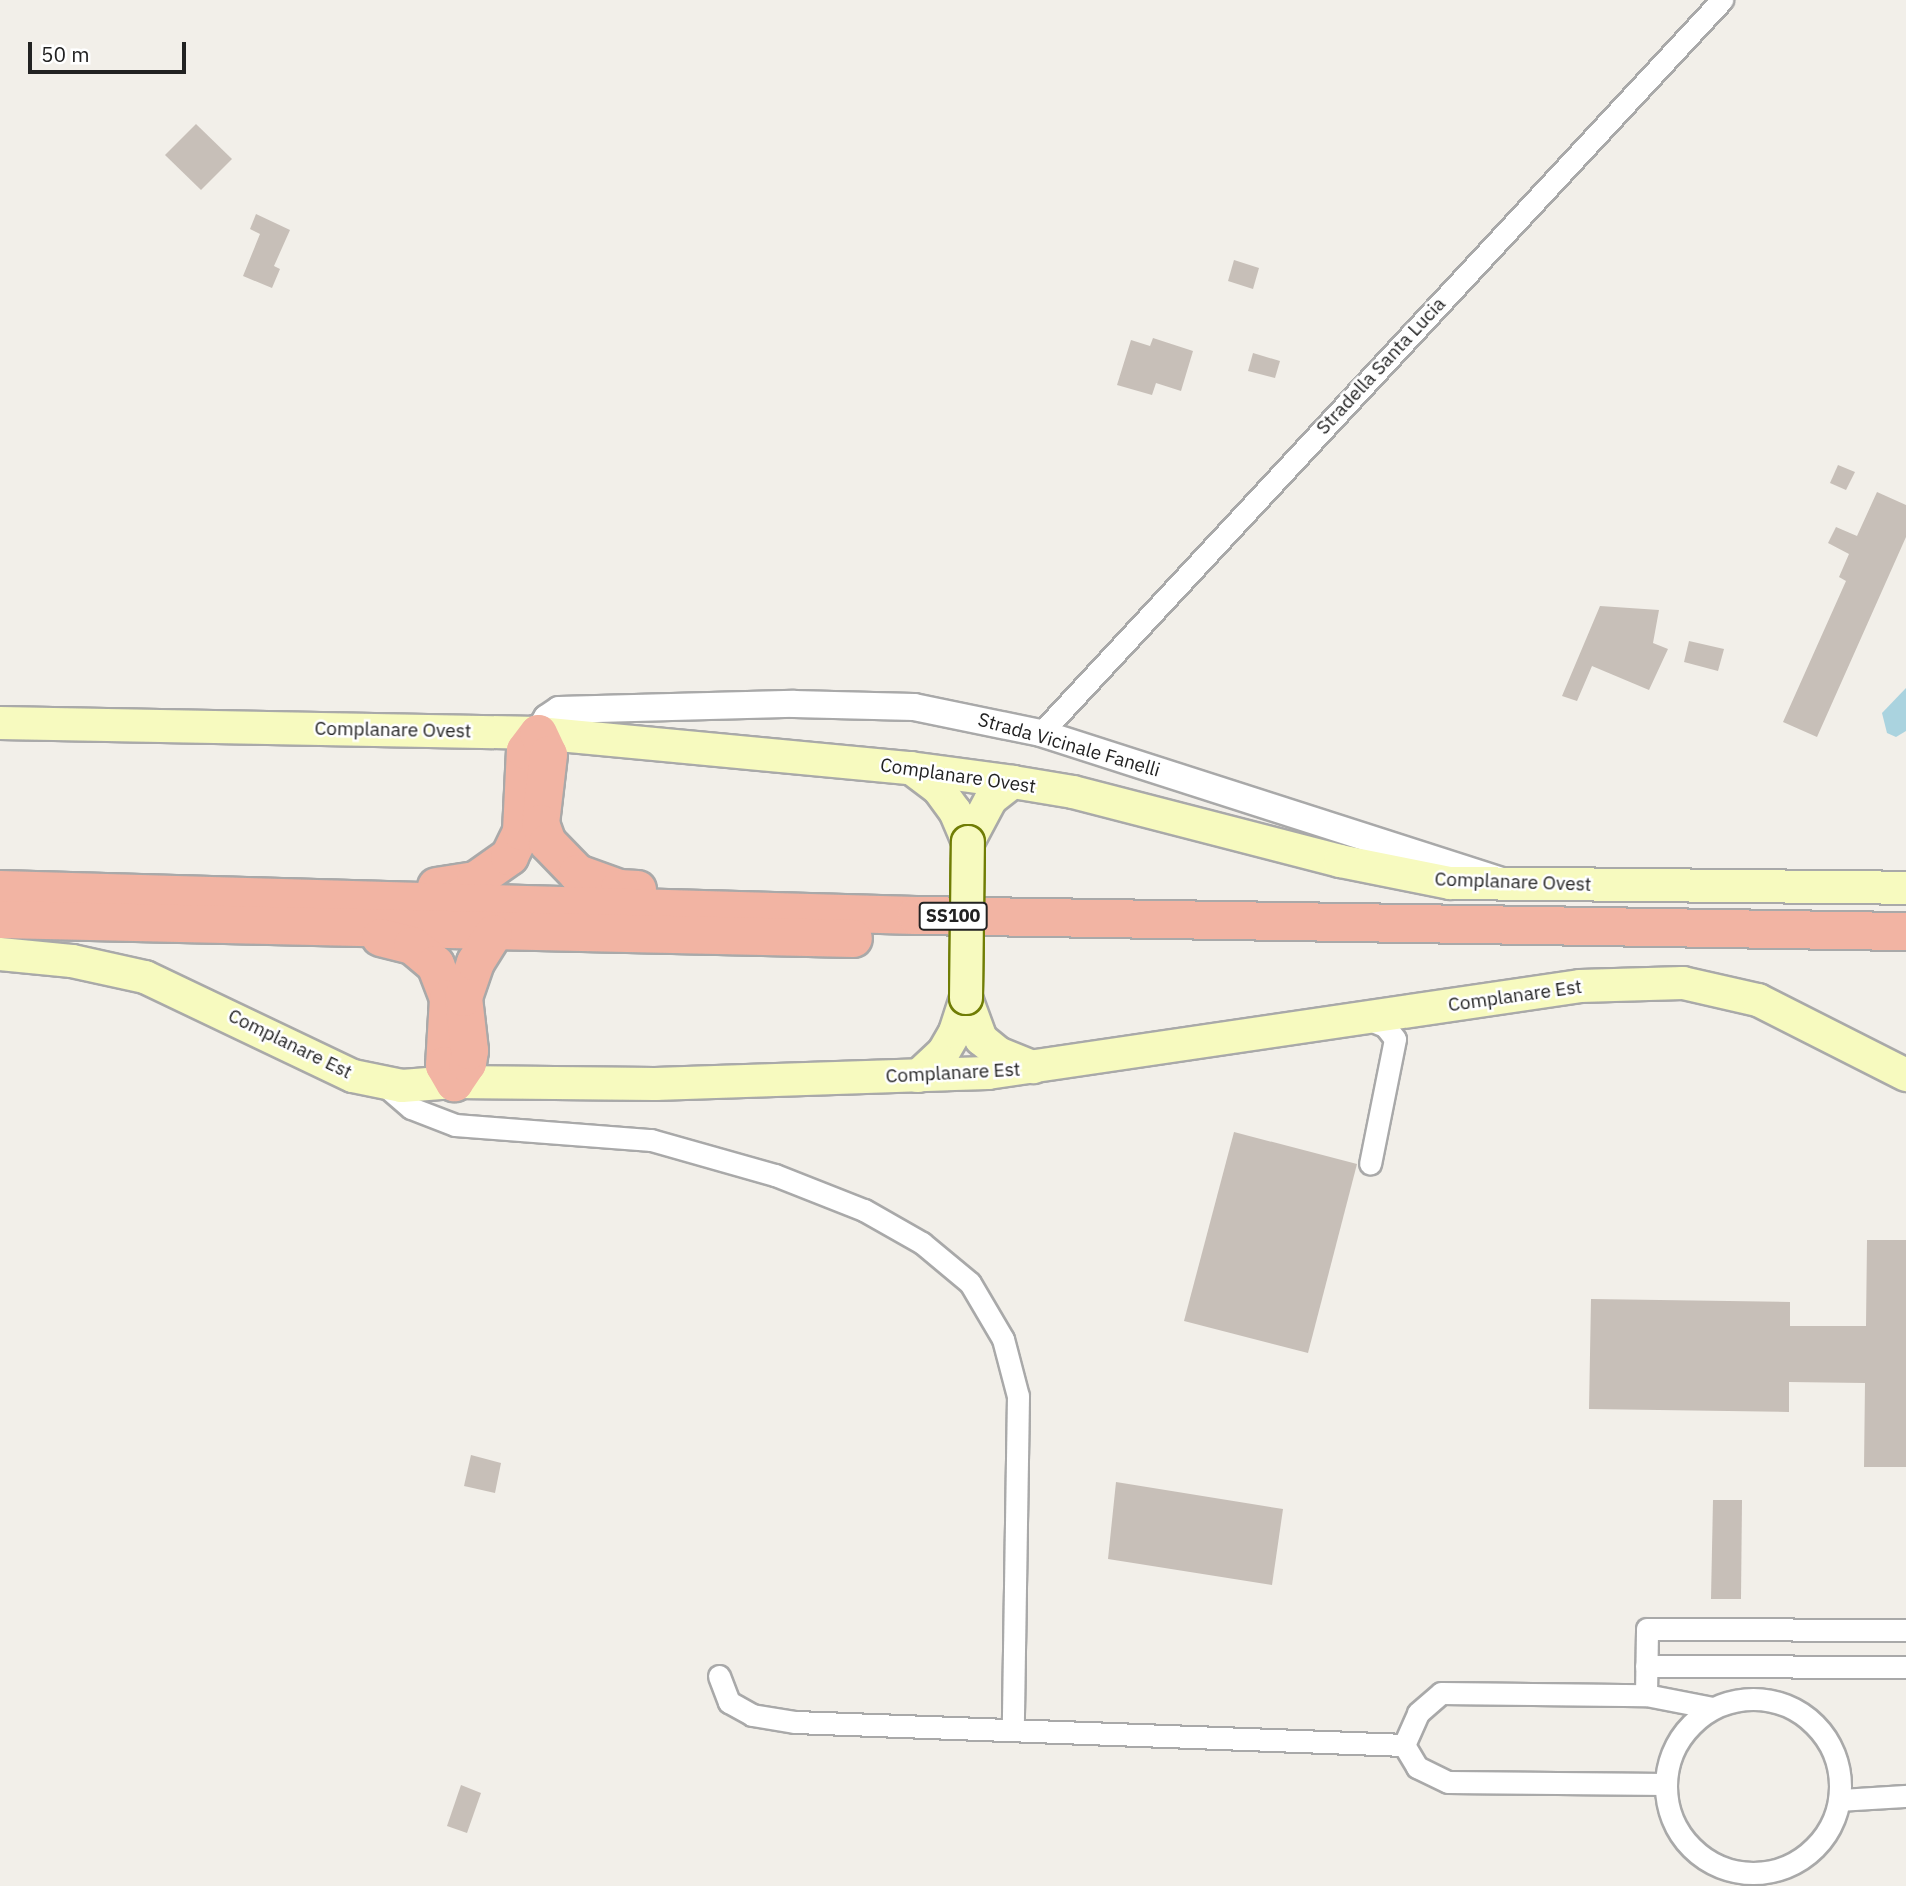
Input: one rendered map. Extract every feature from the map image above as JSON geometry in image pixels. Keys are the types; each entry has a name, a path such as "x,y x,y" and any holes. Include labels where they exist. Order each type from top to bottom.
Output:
{"highway":[{"name":"SS100","path":"368,897 475,880 509,856 521,831 525,750 538,733 548,754 540,823 559,858 586,877 619,888 798,895 916,915"},
{"name":"SS100","path":"0,889 368,897 916,915 1906,931"},
{"name":"SS100","path":"0,919 492,933 1906,956"},
{"name":"SS100","path":"341,928 412,945 435,964 448,998 444,1065 454,1082"},
{"path":"454,1082 467,1063 469,1050 463,997 475,962 492,933"}],"main road":[{"name":"Complanare Ovest","path":"0,723 538,733 910,768 1013,782 1073,792 1340,861 1450,883 1906,888"},
{"path":"910,768 938,788 955,811 968,842 965,998 955,1032 943,1053 918,1076"},
{"path":"968,842 991,799 1013,782"},
{"name":"Complanare Est","path":"0,954 72,961 145,977 353,1076 401,1086 454,1082 655,1084 918,1076 1037,1069 1580,986 1683,983 1758,1000 1906,1076"},
{"path":"965,998 981,1039 998,1053 1037,1069"}],"street":[{"name":"Stradella Santa Lucia","path":"1041,733 1722,0"},
{"name":"Strada Vicinale Fanelli","path":"538,733 547,718 559,710 794,704 914,707 1041,733 1454,862 1511,884"},
{"path":"1365,1018 1385,1026 1395,1039 1370,1164"},
{"path":"381,1082 411,1108 455,1125 651,1140 775,1175 864,1210 922,1243 970,1283 1003,1339 1018,1396 1013,1730"},
{"path":"1646,1695 1647,1629 1906,1630"},
{"path":"1646,1667 1906,1667"},
{"path":"719,1676 729,1702 751,1715 795,1723 1404,1745"},
{"path":"1404,1745 1418,1713 1441,1693 1646,1695 1713,1708"},
{"path":"1740,1699 1767,1699 1793,1708 1815,1724 1832,1746 1840,1773 1840,1800 1825,1835 1797,1862 1747,1880 1698,1854 1680,1835 1669,1811 1666,1784 1679,1739 1713,1708 1740,1699"},
{"path":"1404,1745 1417,1767 1448,1782 1666,1784"},
{"path":"1840,1800 1906,1796"}],"water":[{"path":"1906,688 1906,731 1896,737 1887,733 1882,713"}],"building":[{"path":"196,124 232,159 201,190 165,155"},
{"path":"256,214 290,230 274,266 280,269 272,288 243,276 260,234 250,229"},
{"path":"1234,260 1259,268 1253,289 1228,281"},
{"path":"1153,338 1193,351 1181,391 1156,383 1152,395 1117,385 1131,340 1150,346"},
{"path":"1253,353 1280,361 1275,378 1248,371"},
{"path":"1838,465 1855,472 1846,490 1830,483"},
{"path":"1877,492 1906,505 1906,537 1817,737 1783,722 1846,581 1839,577 1849,554 1828,543 1836,527 1857,536"},
{"path":"1600,606 1659,610 1653,643 1668,649 1649,690 1592,666 1577,701 1562,696"},
{"path":"1689,641 1724,649 1718,671 1684,662"},
{"path":"1234,1132 1357,1164 1308,1353 1184,1321"},
{"path":"1867,1240 1906,1240 1906,1467 1864,1467 1865,1383 1789,1382 1789,1412 1589,1409 1591,1299 1790,1302 1790,1326 1866,1326"},
{"path":"471,1455 501,1463 495,1493 464,1486"},
{"path":"1116,1482 1283,1509 1272,1585 1108,1559"},
{"path":"1713,1500 1742,1500 1741,1599 1711,1599"},
{"path":"461,1785 481,1793 467,1833 447,1826"}]}
